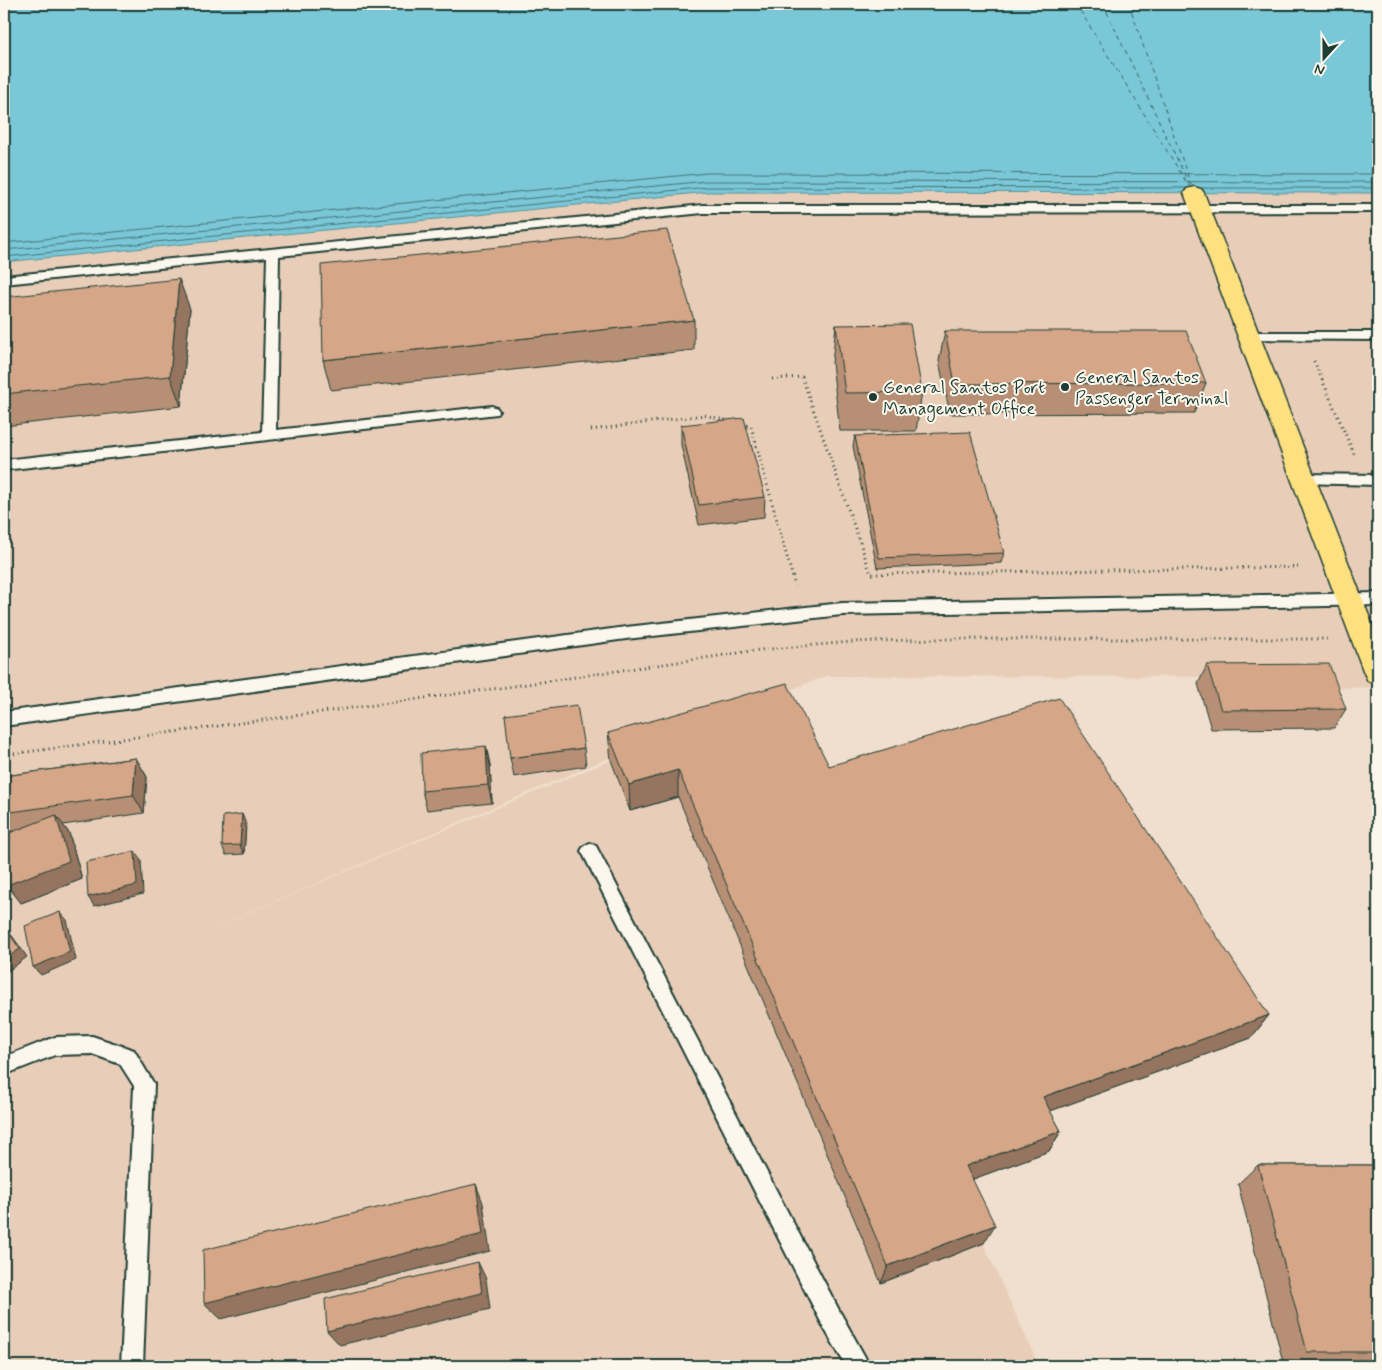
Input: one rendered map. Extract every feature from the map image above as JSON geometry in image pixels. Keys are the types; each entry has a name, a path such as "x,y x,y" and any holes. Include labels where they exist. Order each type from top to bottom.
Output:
{"main road":[{"path":"1197,201 1378,673"}],"lane":[{"path":"4,280 703,209 1197,201 1378,209"},
{"path":"269,436 273,253"},
{"path":"1248,336 1378,336"},
{"path":"4,465 492,411"},
{"path":"1304,480 1372,480"},
{"path":"4,719 617,634 842,609 1378,599"},
{"path":"590,851 828,1311 859,1366"},
{"path":"4,1066 55,1046 92,1045 127,1057 144,1084 132,1366"}],"path":[{"path":"1303,336 1372,480"},
{"path":"772,379 802,377 871,574 1299,568"},
{"path":"591,430 704,415 732,422"},
{"path":"741,424 751,426 796,586 788,587"},
{"path":"4,755 507,687 759,650 937,639 1366,640"}],"shaded area":[{"path":"708,192 1378,193 1378,687 1327,688 1323,677 827,676 611,757 203,932 611,760 784,711 825,793 1049,726 1251,1038 1032,1118 1049,1151 957,1185 1039,1366 4,1366 4,262"}],"water":[{"path":"4,4 1378,4 1378,193 708,192 4,262"}],"building":[{"path":"667,230 694,320 323,360 321,265"},
{"path":"179,279 170,376 4,394 4,297"},
{"path":"910,324 922,392 845,393 836,325"},
{"path":"945,331 1186,331 1206,383 955,384"},
{"path":"744,418 765,497 699,505 681,425"},
{"path":"970,432 1004,553 879,558 855,436"},
{"path":"1329,664 1346,709 1221,710 1207,665"},
{"path":"787,683 829,766 1059,698 1269,1015 1043,1097 1061,1131 966,1166 995,1225 888,1266 678,770 629,785 608,733"},
{"path":"577,705 584,748 510,758 505,715"},
{"path":"486,746 488,785 422,791 421,753"},
{"path":"136,758 133,795 4,813 4,776"},
{"path":"242,814 240,845 222,846 223,816"},
{"path":"56,815 69,861 7,885 4,870 4,835"},
{"path":"135,851 137,885 88,897 86,862"},
{"path":"60,912 70,952 33,967 25,926"},
{"path":"6,929 20,949 4,960 4,930"},
{"path":"1258,1165 1378,1165 1378,1352 1307,1352"},
{"path":"476,1184 483,1234 204,1303 203,1250"},
{"path":"478,1262 482,1293 327,1331 325,1299"}],"ferry route":[{"path":"1076,4 1190,188"},
{"path":"1103,4 1190,186"},
{"path":"1129,4 1192,188"}],"place":[{"name":"General Santos Passenger Terminal","path":"1065,387"},
{"name":"General Santos Port Management Office","path":"873,397"}]}
